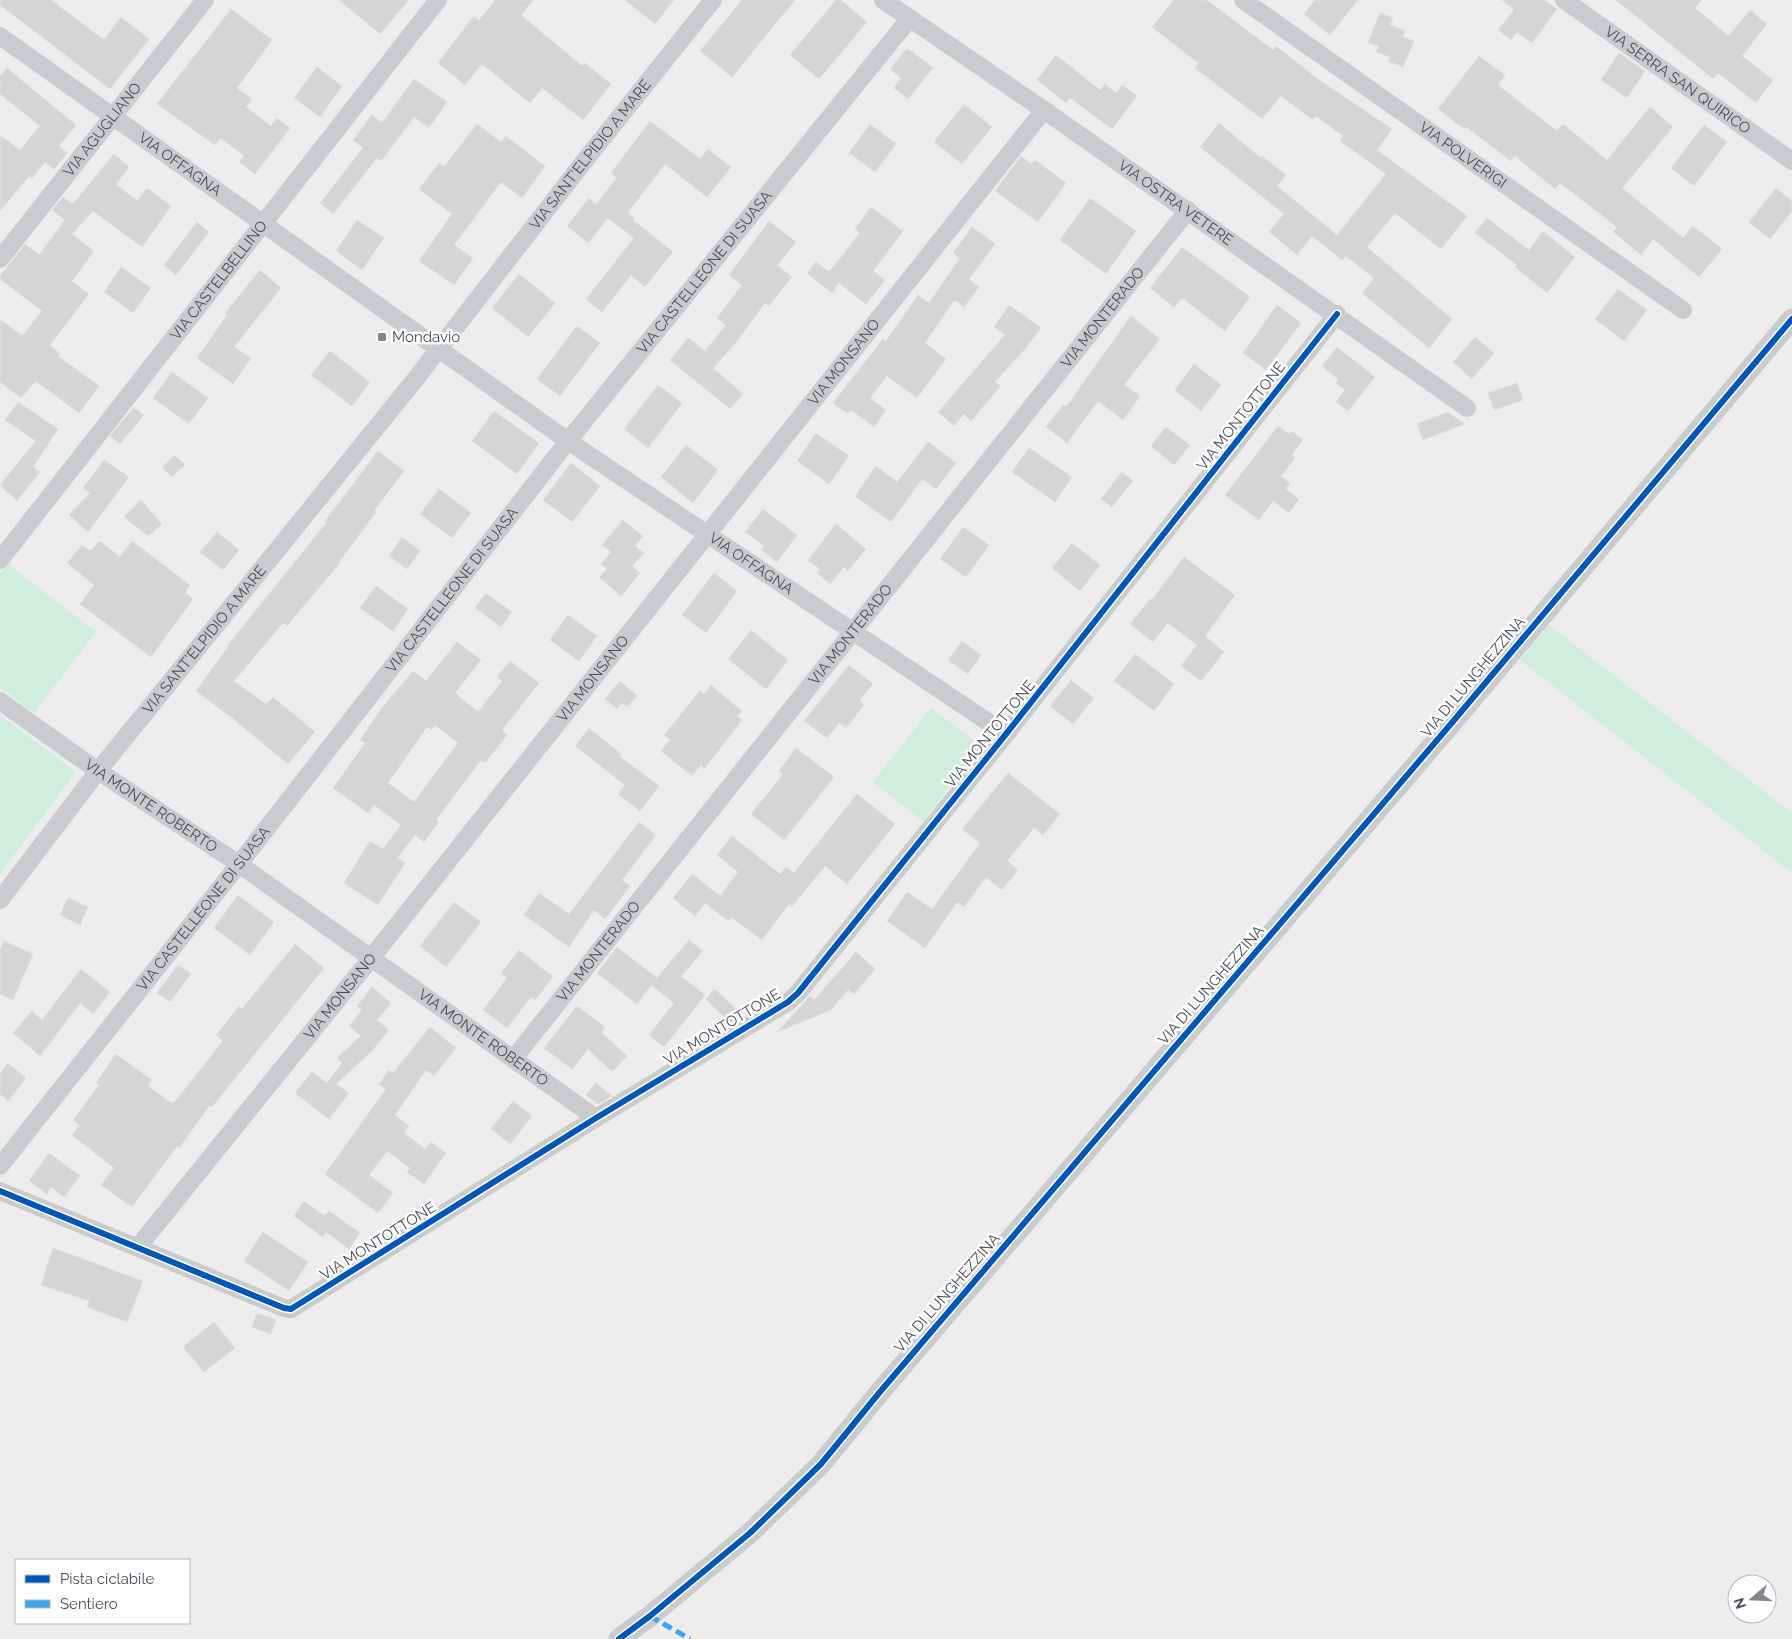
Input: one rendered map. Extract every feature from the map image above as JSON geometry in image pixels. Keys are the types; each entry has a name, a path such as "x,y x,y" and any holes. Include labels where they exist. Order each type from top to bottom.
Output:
{"street":[{"name":"VIA AGUGLIANO","path":"0,259 206,0"},
{"name":"VIA CASTELBELLINO","path":"0,560 438,0"},
{"name":"VIA SANT'ELPIDIO A MARE","path":"0,900 98,771 414,381 468,309 713,0"},
{"name":"VIA OSTRA VETERE","path":"884,0 1337,314 1467,408"},
{"name":"VIA POLVERIGI","path":"1243,0 1683,310"},
{"name":"VIA SERRA SAN QUIRICO","path":"1564,0 1792,160"},
{"name":"VIA CASTELLEONE DI SUASA","path":"0,1166 239,864 568,441 910,18"},
{"name":"VIA OFFAGNA","path":"0,36 114,116 263,225 362,292 568,441 1006,734"},
{"name":"VIA MONSANO","path":"138,1246 709,535 1044,110"},
{"name":"VIA MONTERADO","path":"514,1058 1188,210"},
{"name":"VIA MONTOTTONE","path":"0,1191 138,1246 284,1308 294,1308 596,1118 794,998 1006,734 1337,314"},
{"name":"VIA DI LUNGHEZZINA","path":"619,1639 650,1616 750,1533 821,1464 879,1393 1444,732 1792,319"},
{"name":"VIA MONTE ROBERTO","path":"0,701 98,771 239,864 372,957 596,1118"}],"green space":[{"path":"8,564 96,632 34,713 0,687 0,574"},
{"path":"1549,625 1792,813 1792,873 1520,660"},
{"path":"931,708 981,746 923,821 873,782"},
{"path":"0,715 76,772 0,874"}],"building":[{"path":"0,0 51,0 104,40 121,17 149,39 110,89 0,5"},
{"path":"339,0 409,0 380,34"},
{"path":"495,0 533,0 521,15 582,66 585,63 611,84 583,120 542,88 530,103 482,64 465,85 438,63 474,16 479,20"},
{"path":"625,0 674,0 655,24"},
{"path":"742,0 795,0 732,77 700,51"},
{"path":"836,0 841,0 867,22 819,79 790,55"},
{"path":"1174,0 1207,0 1273,50 1276,46 1318,79 1392,129 1377,150 1467,216 1441,249 1395,213 1367,247 1452,319 1429,348 1362,293 1374,278 1346,256 1342,260 1312,236 1297,255 1269,232 1284,214 1200,147 1219,123 1261,158 1262,156 1286,175 1277,186 1337,235 1386,174 1340,141 1343,136 1316,116 1313,120 1281,96 1262,119 1195,68 1198,63 1152,27"},
{"path":"1315,0 1358,0 1330,35 1304,14"},
{"path":"1502,0 1545,0 1557,9 1532,43 1517,32 1511,40 1498,30 1514,10"},
{"path":"1616,0 1702,0 1695,8 1729,36 1750,10 1767,24 1742,56 1773,80 1756,103 1718,73 1713,79"},
{"path":"231,9 272,40 237,88 252,99 246,107 271,126 277,118 290,128 255,174 239,162 244,156 221,138 215,145 157,104"},
{"path":"1380,13 1393,18 1390,25 1405,31 1403,37 1414,41 1403,67 1388,61 1390,57 1376,52 1379,46 1368,43"},
{"path":"907,48 933,68 908,99 894,88 901,78 890,69"},
{"path":"1619,53 1645,71 1627,98 1601,80"},
{"path":"1056,55 1100,90 1105,84 1116,93 1122,85 1137,96 1112,129 1070,98 1066,103 1037,80"},
{"path":"1479,56 1505,75 1498,85 1557,131 1563,124 1607,160 1650,107 1673,127 1622,188 1683,238 1693,226 1722,249 1699,277 1653,239 1641,255 1613,232 1617,227 1560,183 1555,189 1515,156 1511,161 1466,127 1464,129 1438,109"},
{"path":"317,67 342,86 320,117 294,98"},
{"path":"7,68 76,125 59,146 67,153 54,169 45,162 32,178 29,176 0,211 0,135 20,150 40,126 0,94 0,76"},
{"path":"414,79 447,102 429,128 414,117 381,161 377,158 333,214 320,203 363,148 353,140 372,115 382,123"},
{"path":"964,104 992,127 962,164 934,142"},
{"path":"650,121 700,159 708,149 731,167 707,197 665,164 628,212 634,218 633,220 673,252 645,287 631,275 602,312 586,299 634,238 608,218 588,243 567,226 589,198 596,204 617,178 611,173"},
{"path":"477,124 501,142 506,136 545,166 522,198 501,182 454,245 473,258 454,285 419,261 452,214 419,189 439,163 444,167"},
{"path":"870,124 896,144 875,172 849,153"},
{"path":"1704,125 1727,142 1694,186 1671,168"},
{"path":"114,154 129,167 116,184 137,201 147,188 171,206 142,247 93,211 72,234 94,251 72,281 89,294 50,345 60,354 58,356 99,386 79,413 36,381 21,398 0,382 0,319 22,336 42,311 0,279 0,276 25,244 39,255 65,220 52,210 63,197 73,204"},
{"path":"1021,156 1031,164 1035,160 1066,183 1038,222 995,191"},
{"path":"1776,188 1792,201 1792,211 1770,239 1749,222"},
{"path":"1090,198 1136,231 1106,274 1060,240"},
{"path":"871,207 903,231 873,271 885,280 866,304 839,283 832,293 807,273 816,262 829,272 860,233 855,229"},
{"path":"1487,218 1529,250 1543,231 1575,257 1547,293 1515,267 1517,265 1475,233"},
{"path":"357,220 384,238 362,270 336,251"},
{"path":"769,221 796,242 777,265 792,277 769,306 765,303 734,345 713,368 743,394 730,409 670,360 688,338 705,351 726,325 717,318 742,285 729,275"},
{"path":"197,222 209,232 176,275 164,265"},
{"path":"972,227 995,244 969,279 979,287 964,307 954,300 925,343 946,359 917,398 887,376 870,398 886,410 874,427 851,410 847,413 833,403 883,339 886,341 918,295 929,303 960,258 953,253"},
{"path":"1182,247 1250,297 1225,331 1182,298 1174,307 1150,288"},
{"path":"121,267 151,288 133,313 104,292"},
{"path":"260,270 281,288 234,347 251,358 233,384 197,358 227,315 225,313"},
{"path":"519,274 555,303 528,337 492,308"},
{"path":"1618,289 1647,310 1624,341 1595,319"},
{"path":"1009,305 1041,328 995,382 1001,386 971,421 964,414 954,426 938,412 1005,335 994,327"},
{"path":"1277,305 1301,323 1266,370 1243,353"},
{"path":"1131,316 1160,339 1124,385 1140,396 1123,420 1098,401 1067,443 1046,427 1063,405 1066,407"},
{"path":"577,326 600,343 560,396 537,379"},
{"path":"1475,337 1494,353 1472,379 1453,362"},
{"path":"1337,347 1375,377 1348,411 1336,402 1345,390 1336,383 1339,380 1322,366"},
{"path":"330,351 370,382 352,406 311,375"},
{"path":"1194,364 1221,385 1201,411 1175,390"},
{"path":"172,372 208,398 189,424 153,398"},
{"path":"1517,383 1523,400 1494,410 1488,393"},
{"path":"658,385 682,403 648,448 624,429"},
{"path":"18,402 58,429 33,467 40,472 17,501 0,485 36,441 5,420"},
{"path":"134,407 144,415 120,444 110,436"},
{"path":"494,411 539,443 517,474 472,441"},
{"path":"1448,412 1464,424 1423,440 1417,424"},
{"path":"1278,426 1289,434 1292,431 1303,440 1292,455 1295,458 1281,476 1290,483 1286,489 1299,499 1289,513 1273,501 1259,520 1225,495"},
{"path":"1166,427 1190,445 1174,465 1151,446"},
{"path":"816,433 849,456 829,484 797,461"},
{"path":"928,442 956,463 936,489 922,479 891,522 855,496 876,466 897,482"},
{"path":"686,445 718,470 693,503 661,477"},
{"path":"1029,448 1072,477 1055,502 1012,472"},
{"path":"378,451 404,471 374,511 376,512 340,563 287,626 283,623 234,681 266,704 273,697 315,732 288,764 196,691 227,646 327,522 325,521"},
{"path":"175,455 185,465 172,477 162,467"},
{"path":"104,460 129,477 88,532 69,515 90,493 83,488"},
{"path":"571,463 600,486 572,522 543,500"},
{"path":"1122,472 1133,481 1112,507 1101,499"},
{"path":"439,489 471,513 452,538 420,514"},
{"path":"141,500 162,524 148,536 124,517"},
{"path":"763,509 797,535 777,562 761,550 764,546 745,532"},
{"path":"623,520 643,536 635,546 644,553 632,566 640,573 621,596 599,577 607,569 601,564 611,552 602,545"},
{"path":"836,524 866,549 848,571 844,567 830,584 817,573 820,569 808,560"},
{"path":"963,527 989,545 966,577 940,559"},
{"path":"217,532 239,550 223,570 200,552"},
{"path":"402,537 420,551 407,569 389,556"},
{"path":"100,541 120,557 132,541 190,585 185,593 193,599 151,657 80,604 94,585 67,563 82,545 90,551"},
{"path":"1072,543 1100,565 1080,591 1052,568"},
{"path":"1184,557 1235,595 1205,636 1224,652 1201,681 1181,666 1197,645 1168,623 1153,642 1130,624 1150,599 1152,600"},
{"path":"714,573 737,591 706,633 682,615"},
{"path":"376,586 408,609 393,631 360,608"},
{"path":"486,593 512,612 501,627 475,608"},
{"path":"568,615 597,636 579,661 550,640"},
{"path":"751,630 788,660 766,689 728,659"},
{"path":"962,641 981,655 968,674 948,660"},
{"path":"457,642 481,660 455,693 478,712 502,681 497,677 510,661 539,683 502,730 507,735 485,763 481,760 436,820 439,822 424,842 415,835 397,858 405,863 378,905 344,883 370,841 383,849 401,825 374,805 368,813 333,788 365,743 360,740 381,709 413,671 426,681","holes":["435,725 458,743 414,802 388,783 427,727 431,730"]},
{"path":"1135,654 1174,684 1154,711 1114,681"},
{"path":"849,665 873,684 860,700 864,705 846,728 839,723 827,738 804,721"},
{"path":"1071,680 1094,698 1073,724 1050,706"},
{"path":"620,681 637,696 627,707 622,703 617,709 605,699"},
{"path":"711,685 742,711 737,716 742,720 705,768 701,765 692,776 661,751 670,740 664,735 700,691 704,694"},
{"path":"589,728 621,754 619,756 659,786 640,811 618,794 625,785 575,746"},
{"path":"796,748 834,777 784,840 751,814 783,774 779,771"},
{"path":"1008,773 1060,814 1043,835 1034,828 1007,861 1018,870 1002,890 986,877 964,907 957,902 925,948 887,921 907,892 932,909 980,843 962,829"},
{"path":"857,794 895,824 847,884 825,866 792,906 789,904 762,940 731,917 728,921 705,903 695,916 673,898 692,874 720,896 738,872 717,855 732,836 780,874 786,867 794,873"},
{"path":"639,822 656,835 622,880 630,886 605,919 594,910 569,947 524,915 539,893 569,914"},
{"path":"238,895 274,922 250,955 214,928"},
{"path":"68,898 88,907 80,925 60,915"},
{"path":"454,902 481,922 446,967 420,946"},
{"path":"689,940 703,951 681,976 705,995 664,1047 649,1035 674,1003 651,985 637,1004 597,973 617,947 657,978"},
{"path":"4,941 33,954 13,1000 0,994 0,950"},
{"path":"295,944 324,968 212,1107 210,1105 179,1148 177,1146 132,1207 101,1185 114,1168 72,1135 80,1125 73,1120 99,1085 96,1083 116,1054 152,1080 148,1086 173,1104 223,1041 216,1035 239,1006 242,1009"},
{"path":"519,950 553,977 535,1000 531,997 507,1028 483,1010 507,978 501,973"},
{"path":"856,952 875,969 854,994 848,990 831,1010 777,1032 810,996 814,1000"},
{"path":"178,965 191,974 170,1002 157,993"},
{"path":"81,969 110,992 93,1014 80,1003 40,1056 13,1033 32,1011 42,1020"},
{"path":"372,987 391,1003 377,1020 389,1030 371,1052 336,1084 349,1093 329,1119 295,1093 312,1072 327,1083 342,1063 337,1058 361,1036 349,1026 362,1010 357,1006"},
{"path":"715,989 742,1015 731,1024 706,999"},
{"path":"577,1006 605,1027 601,1032 627,1056 612,1072 588,1049 572,1069 544,1048"},
{"path":"430,1027 456,1048 434,1076 426,1070 395,1115 409,1126 404,1133 425,1149 431,1142 446,1153 424,1184 407,1172 410,1168 387,1151 369,1175 393,1193 378,1213 325,1174 386,1089 379,1084 389,1070 393,1073"},
{"path":"8,1063 26,1078 8,1101 0,1094 0,1073"},
{"path":"596,1083 612,1096 598,1104 586,1095"},
{"path":"513,1101 532,1116 510,1144 491,1129"},
{"path":"49,1153 80,1176 64,1197 51,1187 47,1194 29,1181"},
{"path":"304,1201 325,1216 329,1211 360,1233 349,1249 326,1232 323,1237 294,1216"},
{"path":"263,1232 308,1262 289,1291 244,1261"},
{"path":"53,1248 143,1281 127,1322 87,1307 89,1301 41,1285"},
{"path":"257,1313 276,1320 271,1334 252,1327"},
{"path":"214,1322 235,1348 204,1372 183,1347"}],"marked path":[{"path":"650,1616 690,1639"}],"cycle path":[{"path":"0,1191 284,1308 291,1309 596,1118 788,1002 798,993 1006,734 1337,314"},
{"path":"619,1639 650,1616 750,1533 821,1464 879,1393 1450,725 1792,319"}],"place":[{"name":"Mondavio","path":"382,337"}]}
